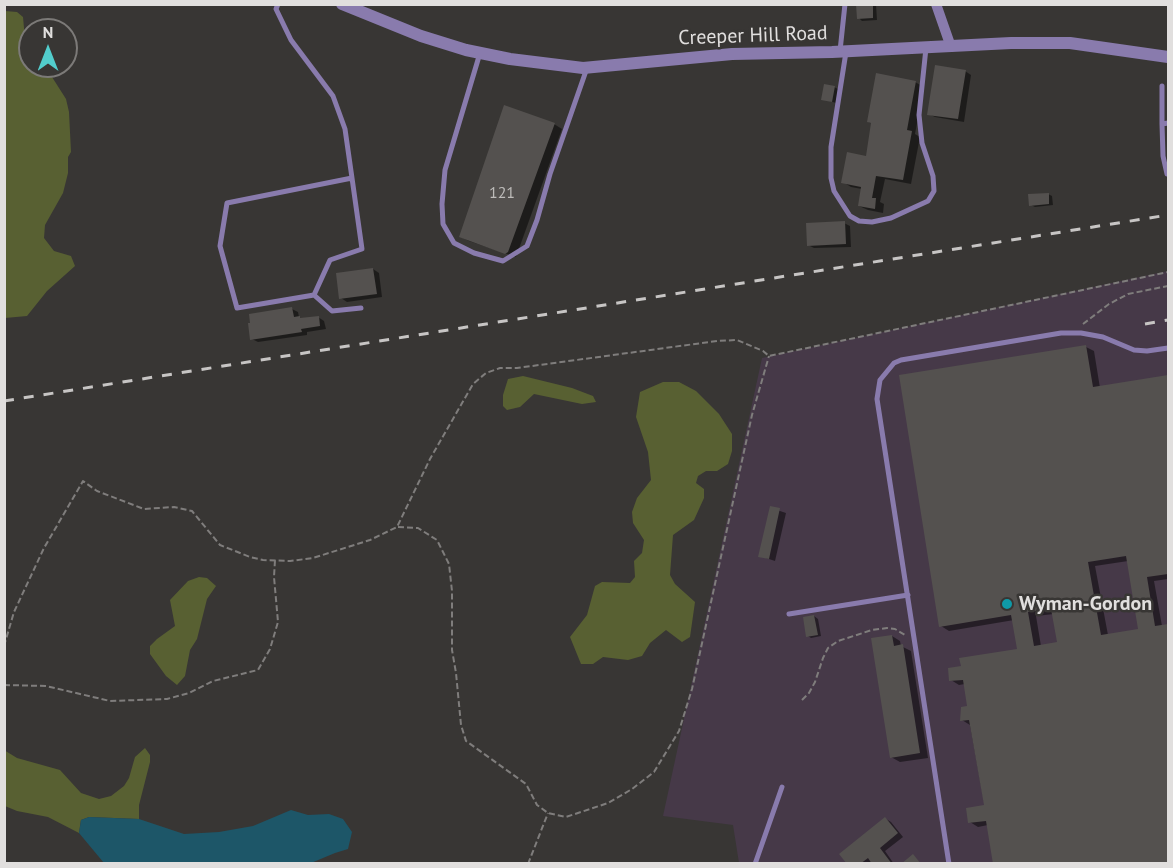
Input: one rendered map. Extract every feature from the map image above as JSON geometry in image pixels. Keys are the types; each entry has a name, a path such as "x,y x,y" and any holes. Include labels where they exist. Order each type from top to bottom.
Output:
{"street":[{"path":"936,4 951,47"},
{"name":"Creeper Hill Road","path":"345,6 420,36 480,53 515,60 587,68 732,54 843,52 1011,44 1070,43 1168,57"}],"lane":[{"path":"278,4 276,9 291,40 333,96 345,129 362,249 330,260 314,295"},
{"path":"845,4 843,52 831,147 831,178 834,191 850,216 859,221 872,222 891,219 928,201 934,191 933,176 922,143 919,115 926,48"},
{"path":"480,53 445,170 443,224 454,243 474,253 503,261 527,246 587,68"},
{"path":"1162,86 1161,124 1163,156 1167,174"},
{"path":"1161,124 1168,123"},
{"path":"352,178 227,203 220,246 237,308 314,295 332,310 361,308"},
{"path":"949,864 877,399 880,380 894,363 901,360 1071,333 1103,337 1134,350 1168,348"},
{"path":"789,614 908,595"},
{"path":"755,864 782,788"}],"path":[{"path":"769,356 1168,272"},
{"path":"1071,333 1109,304 1128,294 1168,286"},
{"path":"397,527 430,459 473,384 486,374 500,368 517,368 717,341 737,340 769,356"},
{"path":"4,646 14,612 44,548 83,481 97,491 144,509 174,507 192,511 220,545 250,557 275,560 313,558 370,540 397,527 418,528 437,540 449,564 452,591 452,650 459,715 466,741 521,780 532,793 537,805 548,813 566,817 582,813 608,803 632,789 654,772 679,731 692,689 752,415 769,356"},
{"path":"4,685 46,686 110,701 167,699 189,693 213,681 258,670 270,649 278,622 274,577 275,560"},
{"path":"802,700 815,682 828,648 838,641 872,630 887,628 895,629 915,641"},
{"path":"528,864 548,813"}],"shaded area":[{"name":"Wyman-Gordon","path":"1168,271 1168,863 739,863 733,825 663,816 762,358"}],"green space":[{"path":"5,11 17,12 23,17 18,18 18,78 53,78 66,99 71,152 68,157 68,173 63,193 45,225 44,238 54,251 71,256 75,266 47,291 27,316 5,318"},
{"path":"523,376 572,388 593,396 596,402 582,404 534,394 520,407 507,410 503,406 503,395 508,379"},
{"path":"663,382 679,382 696,391 719,414 732,434 732,451 728,464 717,471 706,471 698,476 696,483 704,489 704,498 694,520 673,535 670,575 675,584 695,602 690,637 682,642 666,630 650,643 642,656 628,660 603,657 593,664 581,664 570,637 587,615 595,586 602,582 630,583 635,577 634,561 642,553 644,540 633,523 632,512 637,498 651,480 648,452 636,417 640,392"},
{"path":"199,577 207,578 216,586 207,599 197,639 190,650 185,676 177,685 166,676 150,654 150,646 175,626 170,600 188,581"},
{"path":"145,748 150,755 150,762 139,805 139,819 89,817 81,820 79,833 48,817 17,811 5,806 4,750 17,758 60,770 81,793 99,799 111,796 124,786 129,778 135,757"}],"water":[{"path":"291,810 308,815 329,814 343,819 352,832 348,849 311,863 104,863 79,833 81,820 89,817 139,819 184,834 219,832 253,826"}],"building":[{"path":"856,4 873,4 873,18 857,19"},
{"path":"935,65 966,70 958,119 927,115"},
{"path":"876,73 916,81 907,130 912,131 903,180 876,176 872,198 876,198 875,209 858,206 861,187 841,183 847,152 866,156 871,123 867,122"},
{"path":"824,84 835,86 832,102 821,100"},
{"path":"504,105 555,123 508,252 505,254 459,237"},
{"path":"1049,193 1049,204 1029,206 1028,194"},
{"path":"845,221 846,244 807,246 806,223"},
{"path":"373,268 377,294 339,299 336,273"},
{"path":"292,307 294,317 319,316 320,326 301,329 302,332 250,340 249,314"},
{"name":"Wyman-Gordon","path":"1086,345 1093,387 1168,375 1168,574 1147,577 1155,626 1168,624 1168,864 993,864 986,821 968,823 966,808 984,805 969,720 960,721 961,707 967,706 963,680 949,681 948,668 961,666 959,658 1017,649 1011,615 939,627 899,375","holes":["1126,556 1138,629 1101,635 1088,562","1051,609 1057,642 1034,646 1028,612"]},
{"path":"770,506 780,508 769,559 758,557"},
{"path":"814,615 818,635 806,637 803,617"},
{"path":"892,635 894,646 903,644 920,753 890,758 871,638"},
{"path":"885,817 898,833 880,848 892,864 872,864 868,858 860,864 847,864 839,854"},
{"path":"913,854 921,864 901,864"}],"railway":[{"path":"4,401 1168,215"},
{"path":"1145,324 1168,320"}],"place":[{"name":"Wyman-Gordon","path":"1007,604"}]}
